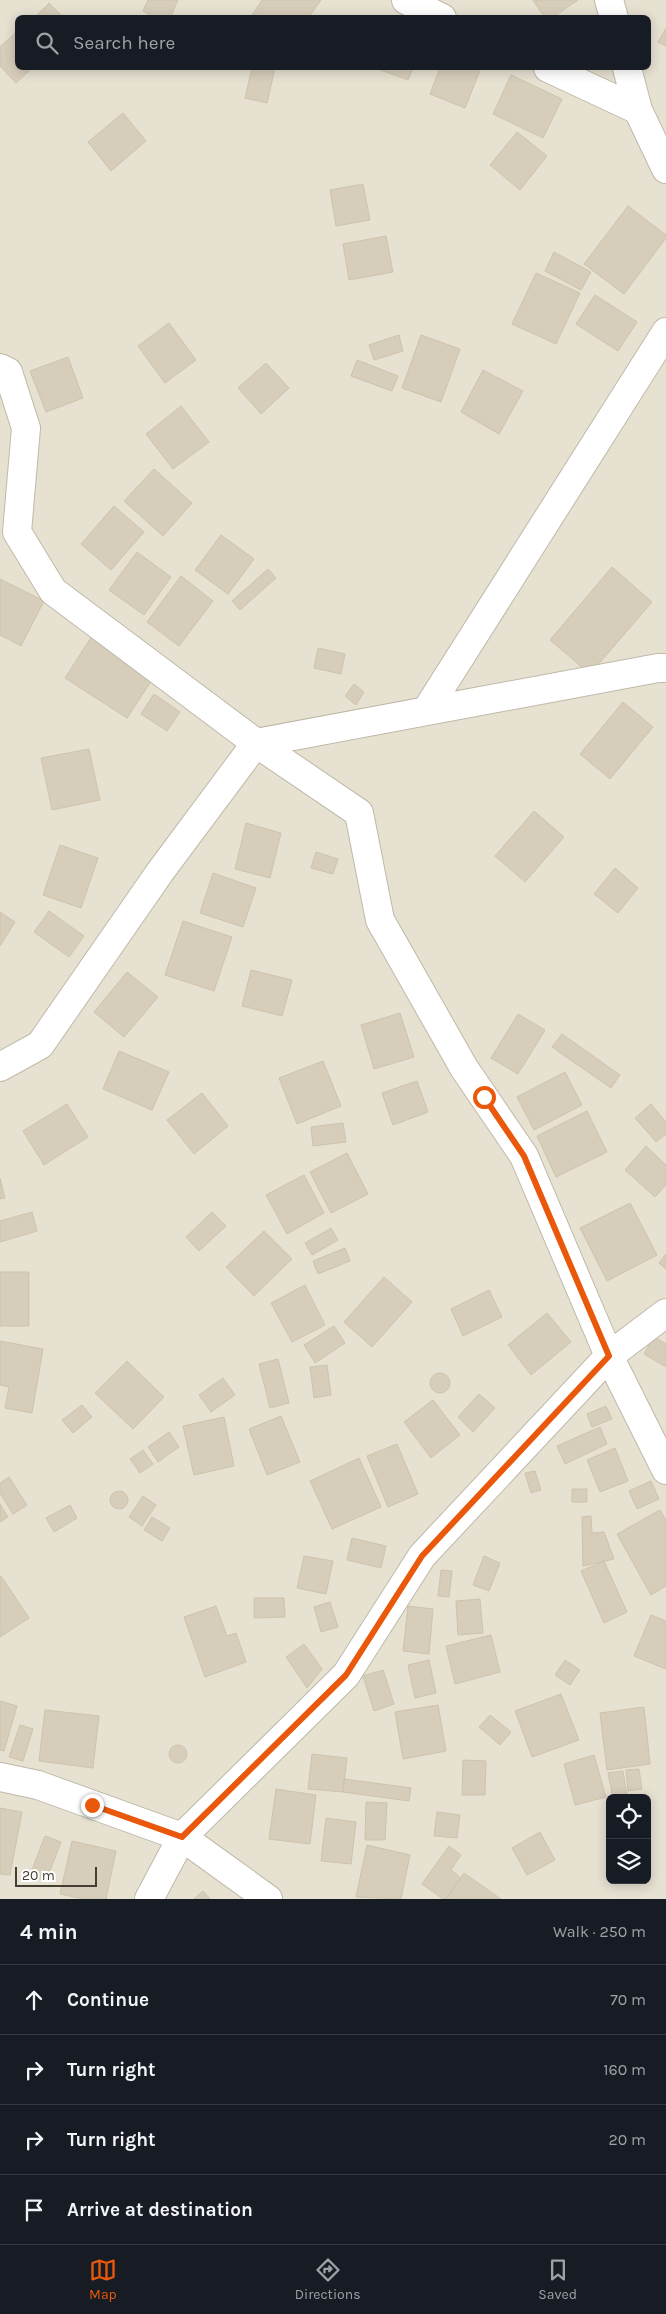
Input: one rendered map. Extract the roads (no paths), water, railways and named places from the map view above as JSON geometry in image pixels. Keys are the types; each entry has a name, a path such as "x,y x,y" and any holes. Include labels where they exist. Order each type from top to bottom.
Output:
{"street":[{"path":"406,0 436,15"},
{"path":"609,0 613,15"},
{"path":"552,70 638,110"},
{"path":"628,70 638,110 666,169"},
{"path":"426,711 666,332"},
{"path":"3,363 26,428 17,532 53,591 256,743 359,813 380,920 464,1068 524,1156 609,1356 666,1470"},
{"path":"0,1067 40,1045 160,872 256,743 666,668"},
{"path":"149,1899 182,1837 346,1675 422,1556 609,1356 666,1313"},
{"path":"0,1777 38,1785 182,1837 268,1899"}]}
